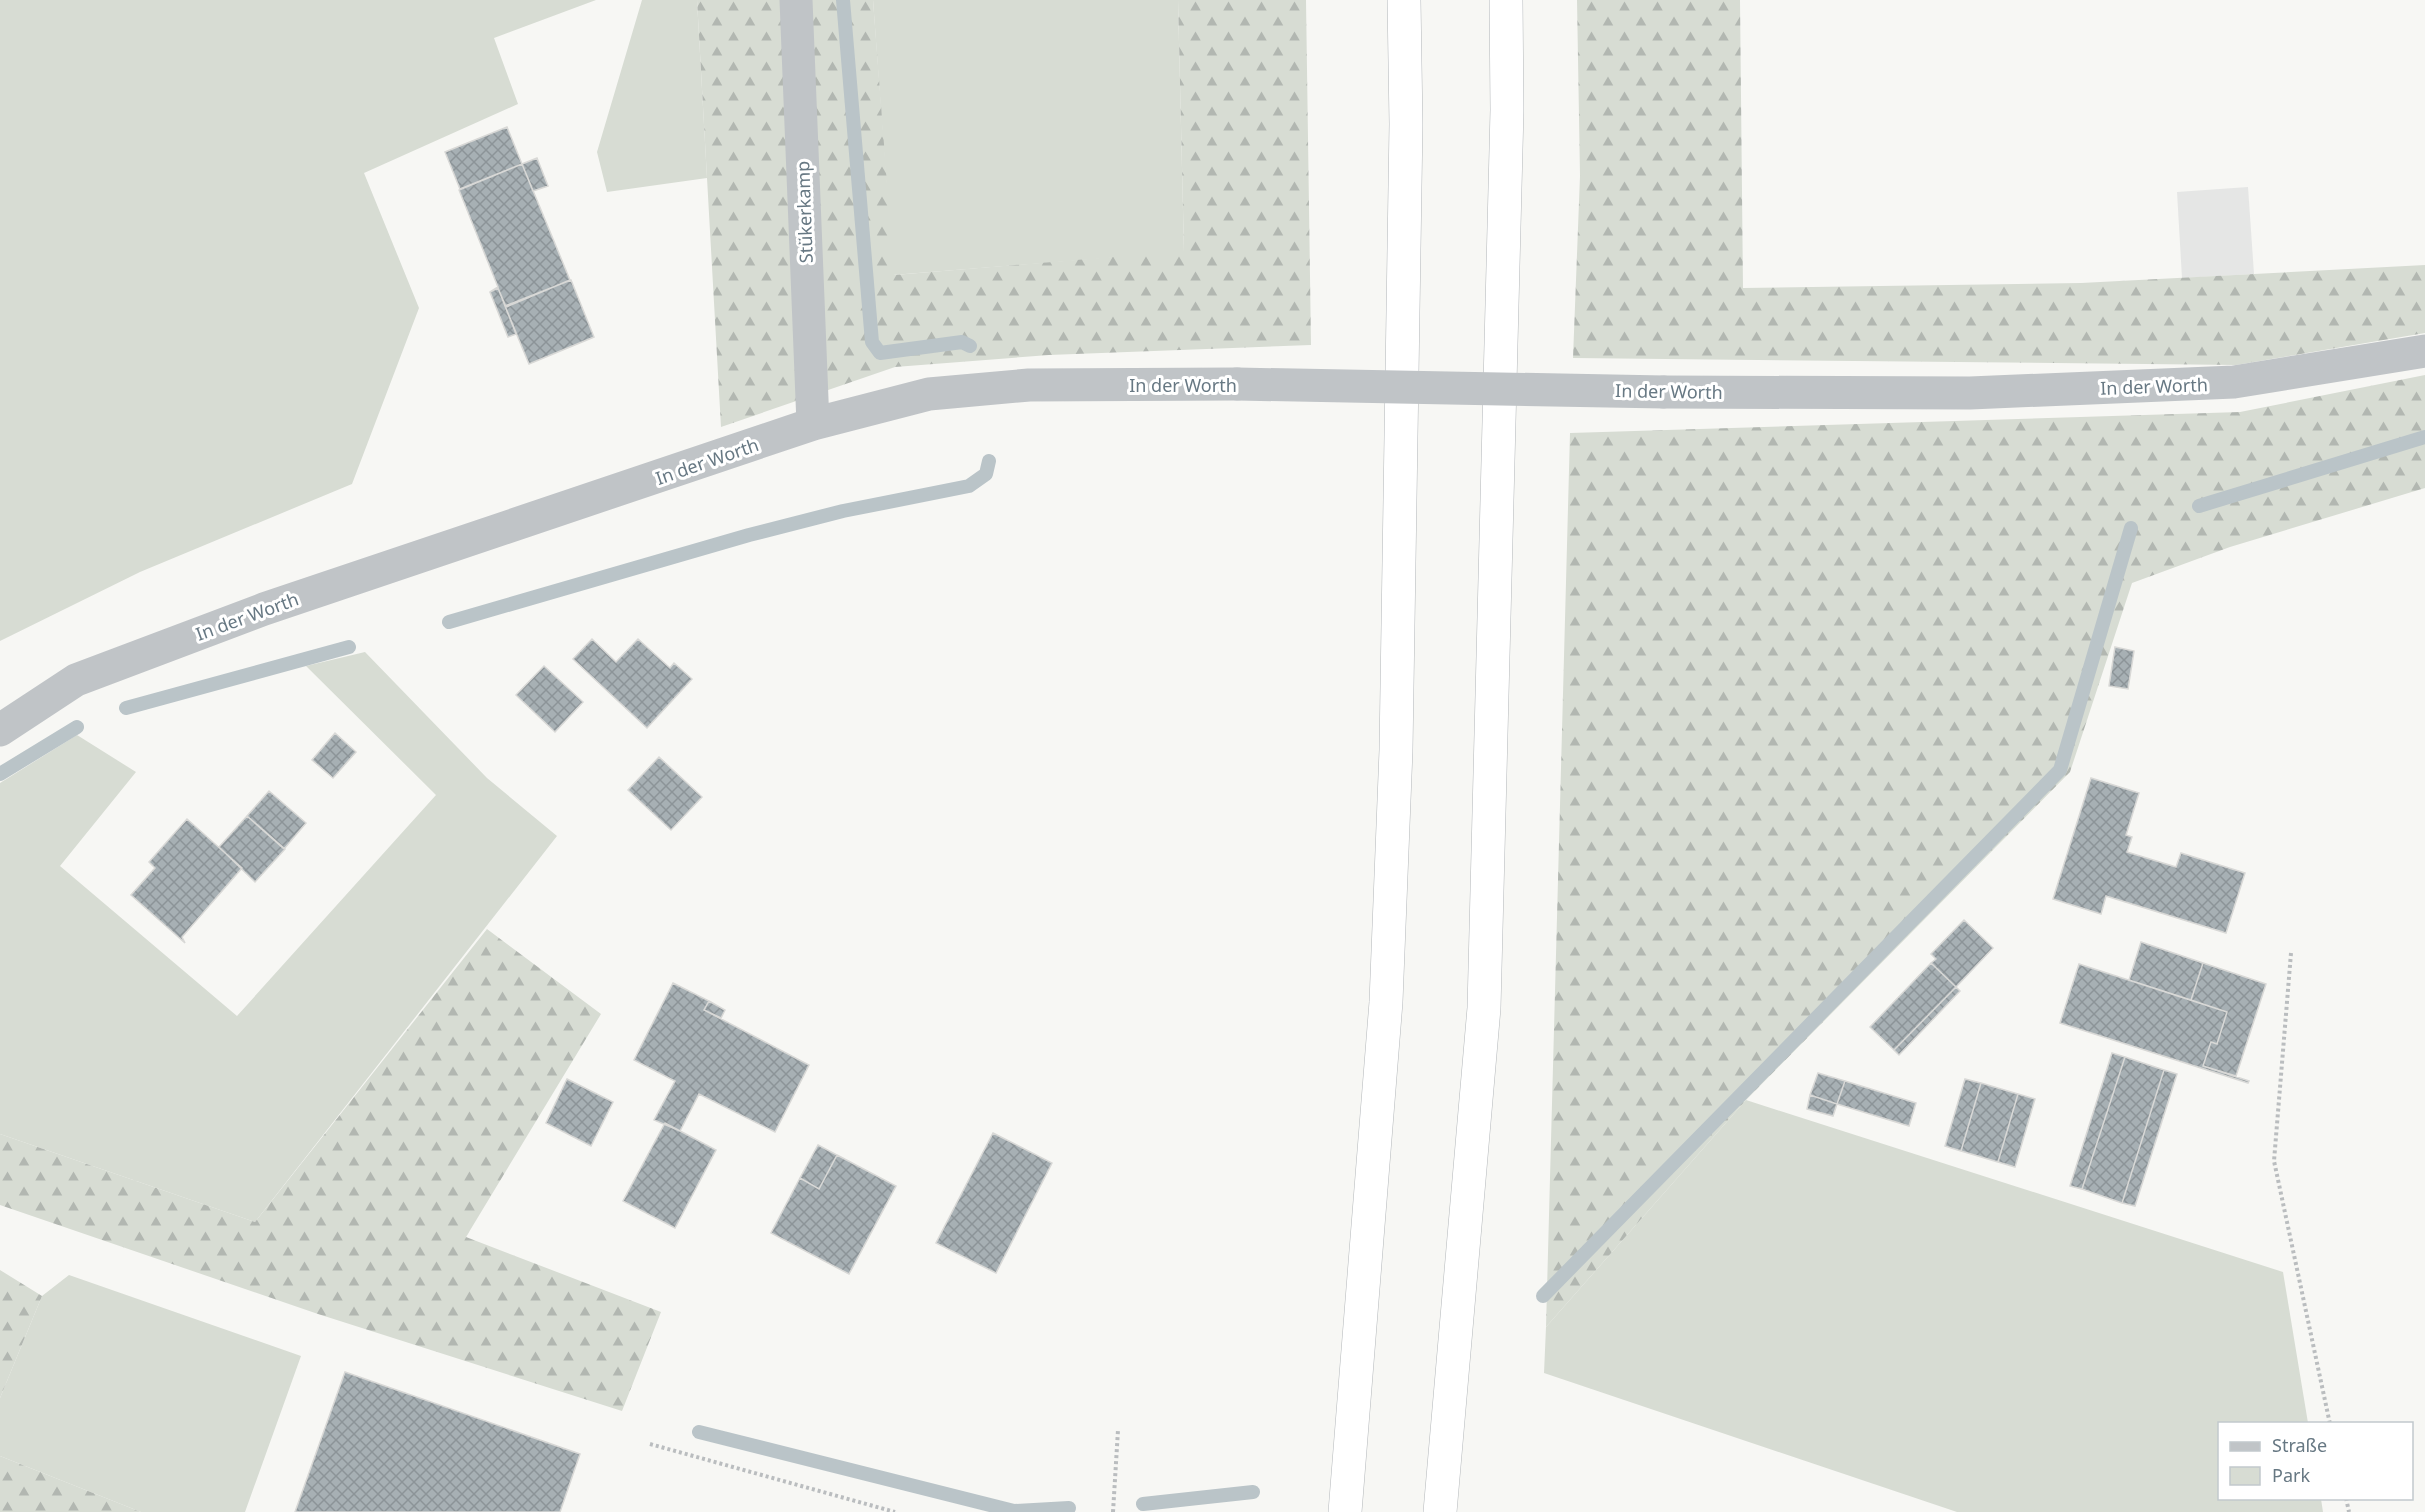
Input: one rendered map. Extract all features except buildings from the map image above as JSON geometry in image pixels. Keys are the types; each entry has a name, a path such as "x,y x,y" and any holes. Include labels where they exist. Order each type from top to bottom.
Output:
{"highway":[{"path":"1345,1512 1385,1014 1396,750 1406,124 1404,0"},
{"path":"1440,1512 1484,1008 1508,110 1506,0"}],"street":[{"name":"Stükerkamp","path":"795,0 813,424"},
{"name":"In der Worth","path":"0,730 76,680 264,609 813,424 929,394 1029,385 1237,384 1664,392 1970,393 2234,382 2425,351"}],"path":[{"path":"2291,953 2274,1161 2330,1422"},
{"path":"1113,1512 1118,1430"},
{"path":"650,1444 895,1512"}],"shaded area":[{"path":"2248,187 2254,274 2182,278 2177,192"}],"green space":[{"path":"0,0 596,0 494,38 518,104 364,173 419,308 352,484 140,572 0,641"},
{"path":"642,0 697,0 707,178 607,192 597,152"},
{"path":"697,0 873,0 894,275 1184,251 1178,0 1306,0 1311,345 1049,355 895,367 721,427"},
{"path":"873,0 1178,0 1184,252 893,275"},
{"path":"1577,0 1740,0 1743,288 2081,283 2425,265 2425,333 2236,365 1573,358 1580,176"},
{"path":"2425,375 2425,488 2230,547 2132,583 2070,772 1746,1100 1546,1327 1570,433 2240,412"},
{"path":"365,652 487,778 557,836 255,1222 0,1134 0,783 77,735 136,772 60,866 237,1016 436,795 306,666"},
{"path":"487,929 601,1014 466,1237 661,1312 622,1411 318,1314 0,1205 0,1134 255,1222"},
{"path":"1746,1100 2283,1272 2308,1422 2218,1422 2218,1500 2321,1500 2323,1512 1957,1512 1544,1373 1546,1327"},
{"path":"0,1270 42,1296 0,1398"},
{"path":"69,1275 301,1356 245,1512 141,1512 0,1456 0,1398 42,1296"},
{"path":"0,1456 141,1512 0,1512"}],"waterway":[{"path":"843,0 872,342 880,353 962,342 970,346"},
{"path":"2199,506 2425,437"},
{"path":"449,622 749,535 843,511 969,486 986,474 989,461"},
{"path":"1543,1296 2060,770 2131,528"},
{"path":"126,708 349,647"},
{"path":"0,774 77,727"},
{"path":"699,1432 1014,1511 1069,1508"},
{"path":"1143,1504 1253,1492"}]}
